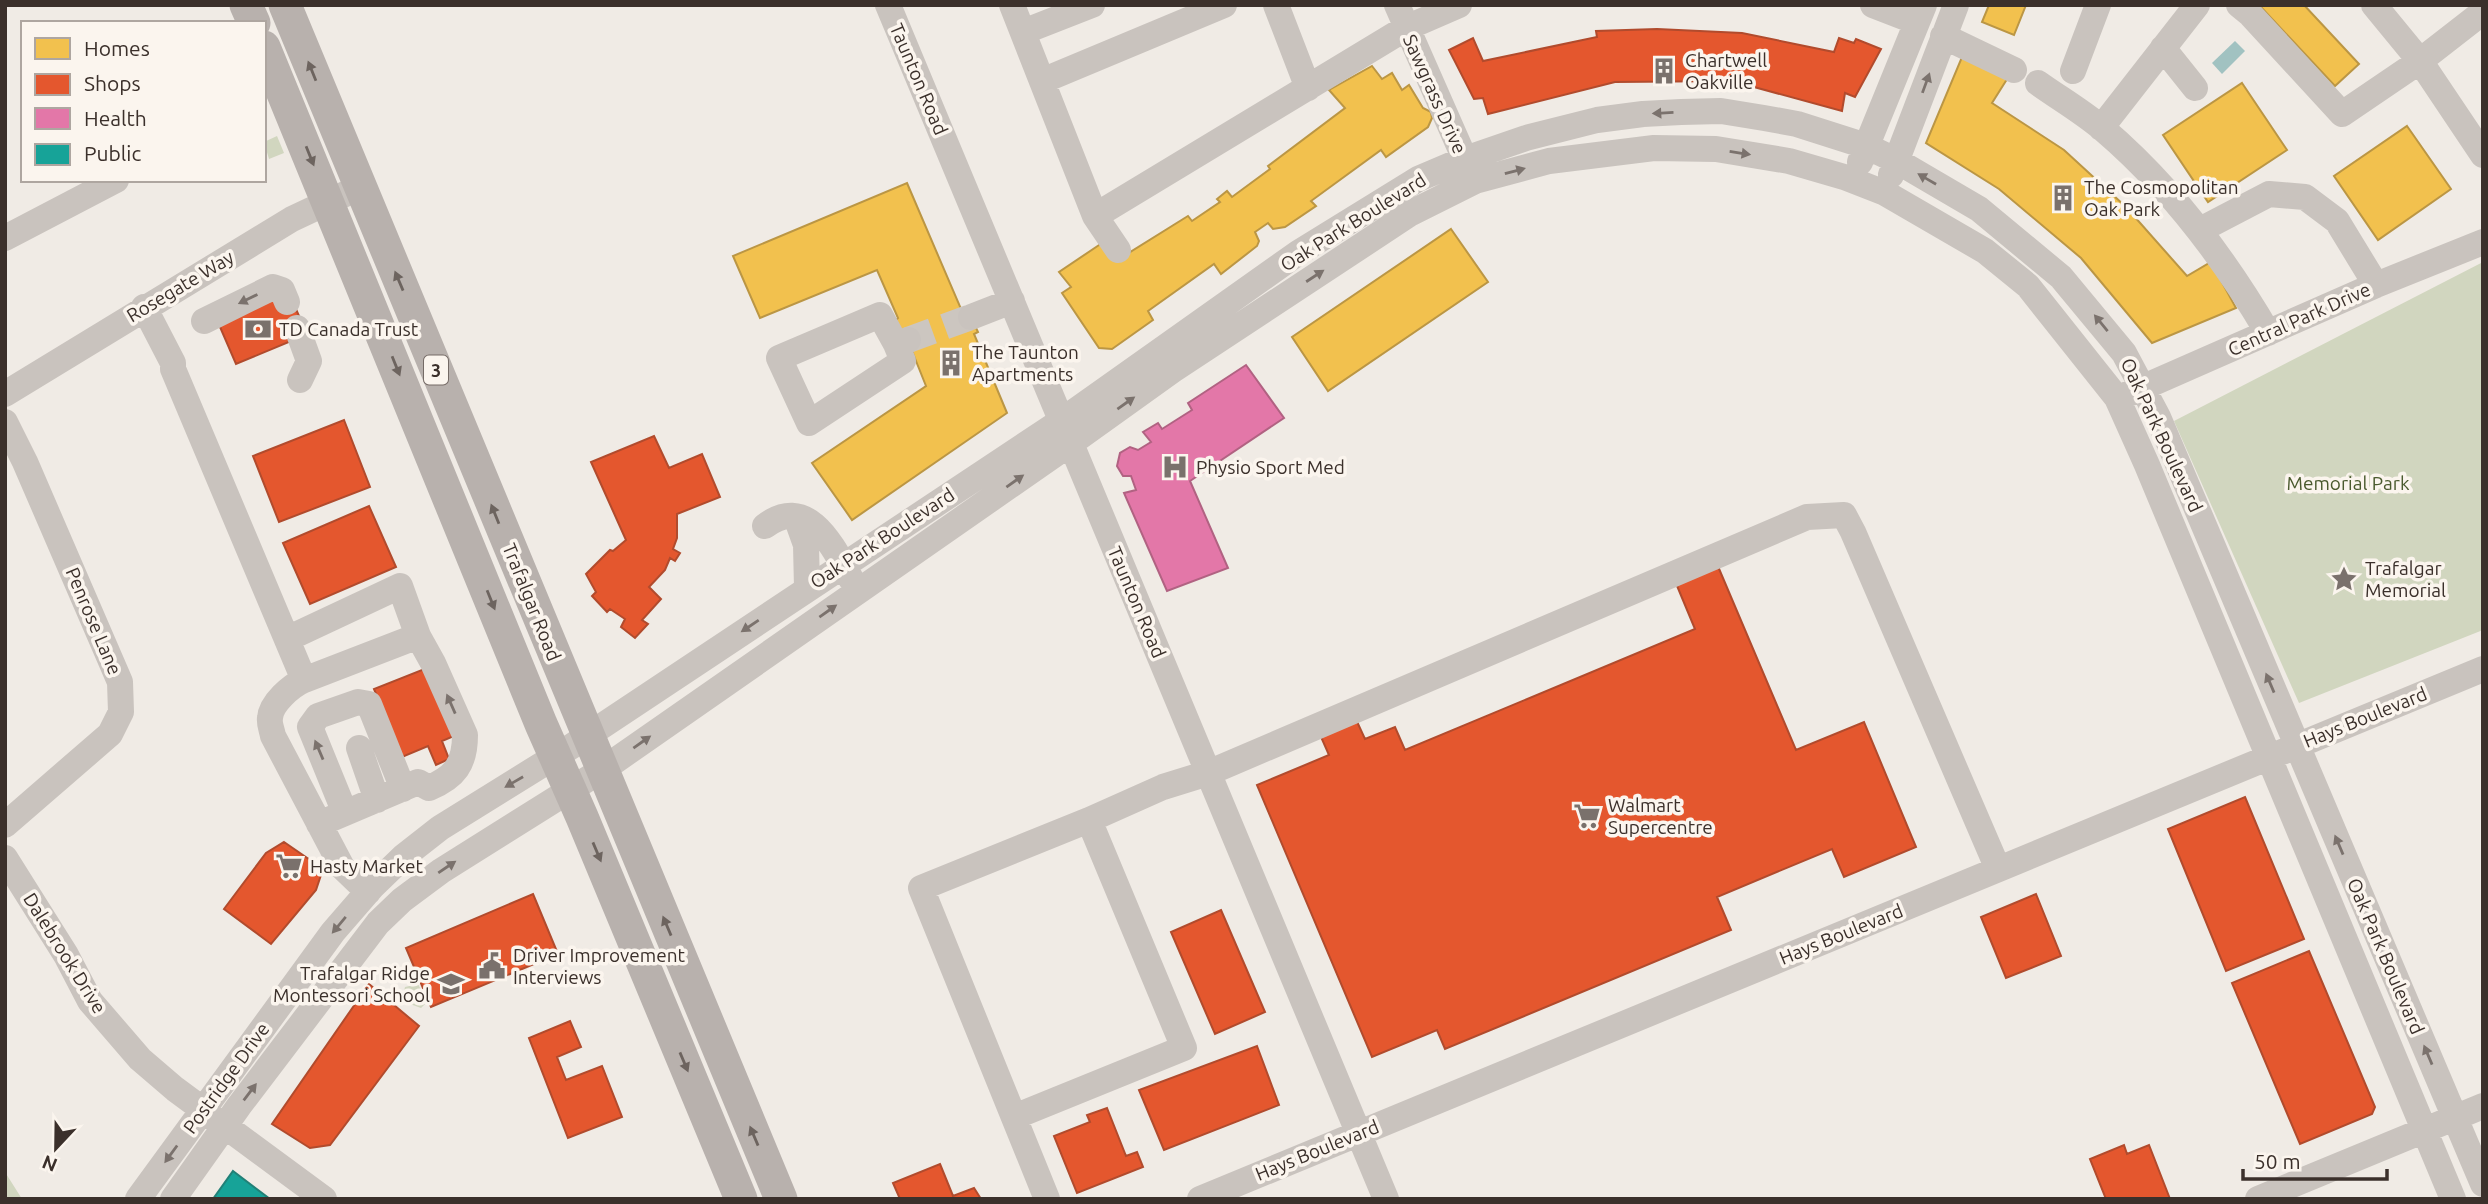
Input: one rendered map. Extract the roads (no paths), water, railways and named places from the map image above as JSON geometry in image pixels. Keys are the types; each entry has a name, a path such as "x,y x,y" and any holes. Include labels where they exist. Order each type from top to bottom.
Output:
{"main road":[{"name":"Trafalgar Road","path":"285,5 360,187 586,780 741,1199"},
{"name":"Trafalgar Road","path":"266,52 536,711 572,746"},
{"name":"Trafalgar Road","path":"586,780 781,1199"}],"street":[{"name":"Taunton Road","path":"888,5 1386,1199"},
{"path":"1012,5 1095,216 1118,250"},
{"path":"1023,32 1092,5"},
{"path":"1042,81 1224,5"},
{"path":"1276,5 1308,88"},
{"path":"1095,216 1308,88 1402,17 1459,5"},
{"path":"1852,181 1921,13 1873,5"},
{"path":"1885,193 1956,5"},
{"path":"2073,71 2098,5"},
{"path":"2239,5 2342,114 2482,16"},
{"path":"2374,5 2420,61 2483,155"},
{"path":"2101,128 2163,48 2186,9"},
{"name":"Sawgrass Drive","path":"1402,17 1470,170"},
{"path":"1943,36 2014,70"},
{"path":"2163,48 2195,89"},
{"path":"2038,83 2101,128 2157,180 2200,230 2241,286 2268,332"},
{"name":"Oak Park Boulevard","path":"572,746 843,564 1172,370 1412,213 1470,170 1526,138 1597,120 1681,112 1721,111 1797,124 1866,146 1979,209 2061,277 2124,353 2144,387 2483,1184"},
{"name":"Oak Park Boulevard","path":"1470,170 1654,148 1716,149 1776,159 1885,193 1985,251 2028,286 2117,398 2454,1199"},
{"path":"5,238 112,182"},
{"name":"Rosegate Way","path":"5,394 292,219 360,187"},
{"path":"2200,230 2269,194 2305,197 2337,221 2376,285"},
{"name":"Central Park Drive","path":"2117,398 2376,285 2483,242"},
{"path":"204,321 273,287 282,290 287,302"},
{"path":"971,317 1012,301"},
{"path":"144,307 173,363 304,680"},
{"path":"880,315 902,342 904,362 809,423 779,359 880,315"},
{"path":"297,328 309,361 300,380"},
{"name":"Penrose Lane","path":"5,422 25,462 120,682 121,712 110,734 5,825"},
{"name":"Oak Park Boulevard","path":"586,780 858,590 1066,432"},
{"path":"765,526 785,515 808,522 825,534 858,590"},
{"path":"1047,1199 921,888 1089,821 1163,787 1208,773 1807,517 1844,515 1998,869"},
{"path":"796,517 806,545 807,588"},
{"path":"287,639 400,586 418,636 465,735 465,747 457,771 446,781 429,788 410,785 319,824"},
{"path":"368,892 342,867 273,736 270,715 281,698 304,680 418,636"},
{"name":"Hays Boulevard","path":"1200,1199 2483,669"},
{"path":"345,813 310,727 318,716 358,702 369,704 410,785"},
{"name":"Postridge Drive","path":"138,1199 333,932 368,892 402,857 440,828 572,746"},
{"path":"359,748 377,800"},
{"name":"Postridge Drive","path":"173,1199 225,1125 360,946 394,908 441,871 483,843 586,780"},
{"path":"1014,1118 1184,1048 1089,821"},
{"name":"Dalebrook Drive","path":"5,858 66,955 90,1001 140,1059 175,1089 324,1199"},
{"path":"2258,1199 2483,1106"}],"water":[{"path":"2235,41 2245,51 2222,74 2212,63"}],"tunnel":[{"path":"908,340 971,317"}],"place":[{"name":"Chartwell Oakville","path":"1664,71"},
{"name":"The Cosmopolitan Oak Park","path":"2063,198"},
{"name":"TD Canada Trust","path":"258,329"},
{"name":"The Taunton Apartments","path":"951,363"},
{"name":"Physio Sport Med","path":"1175,467"},
{"name":"Trafalgar Memorial","path":"2344,579"},
{"name":"Walmart Supercentre","path":"1587,816"},
{"name":"Hasty Market","path":"289,866"},
{"name":"Driver Improvement Interviews","path":"492,966"},
{"name":"Trafalgar Ridge Montessori School","path":"451,984"}],"park label":[{"name":"Memorial Park","path":"2348,483"}]}
